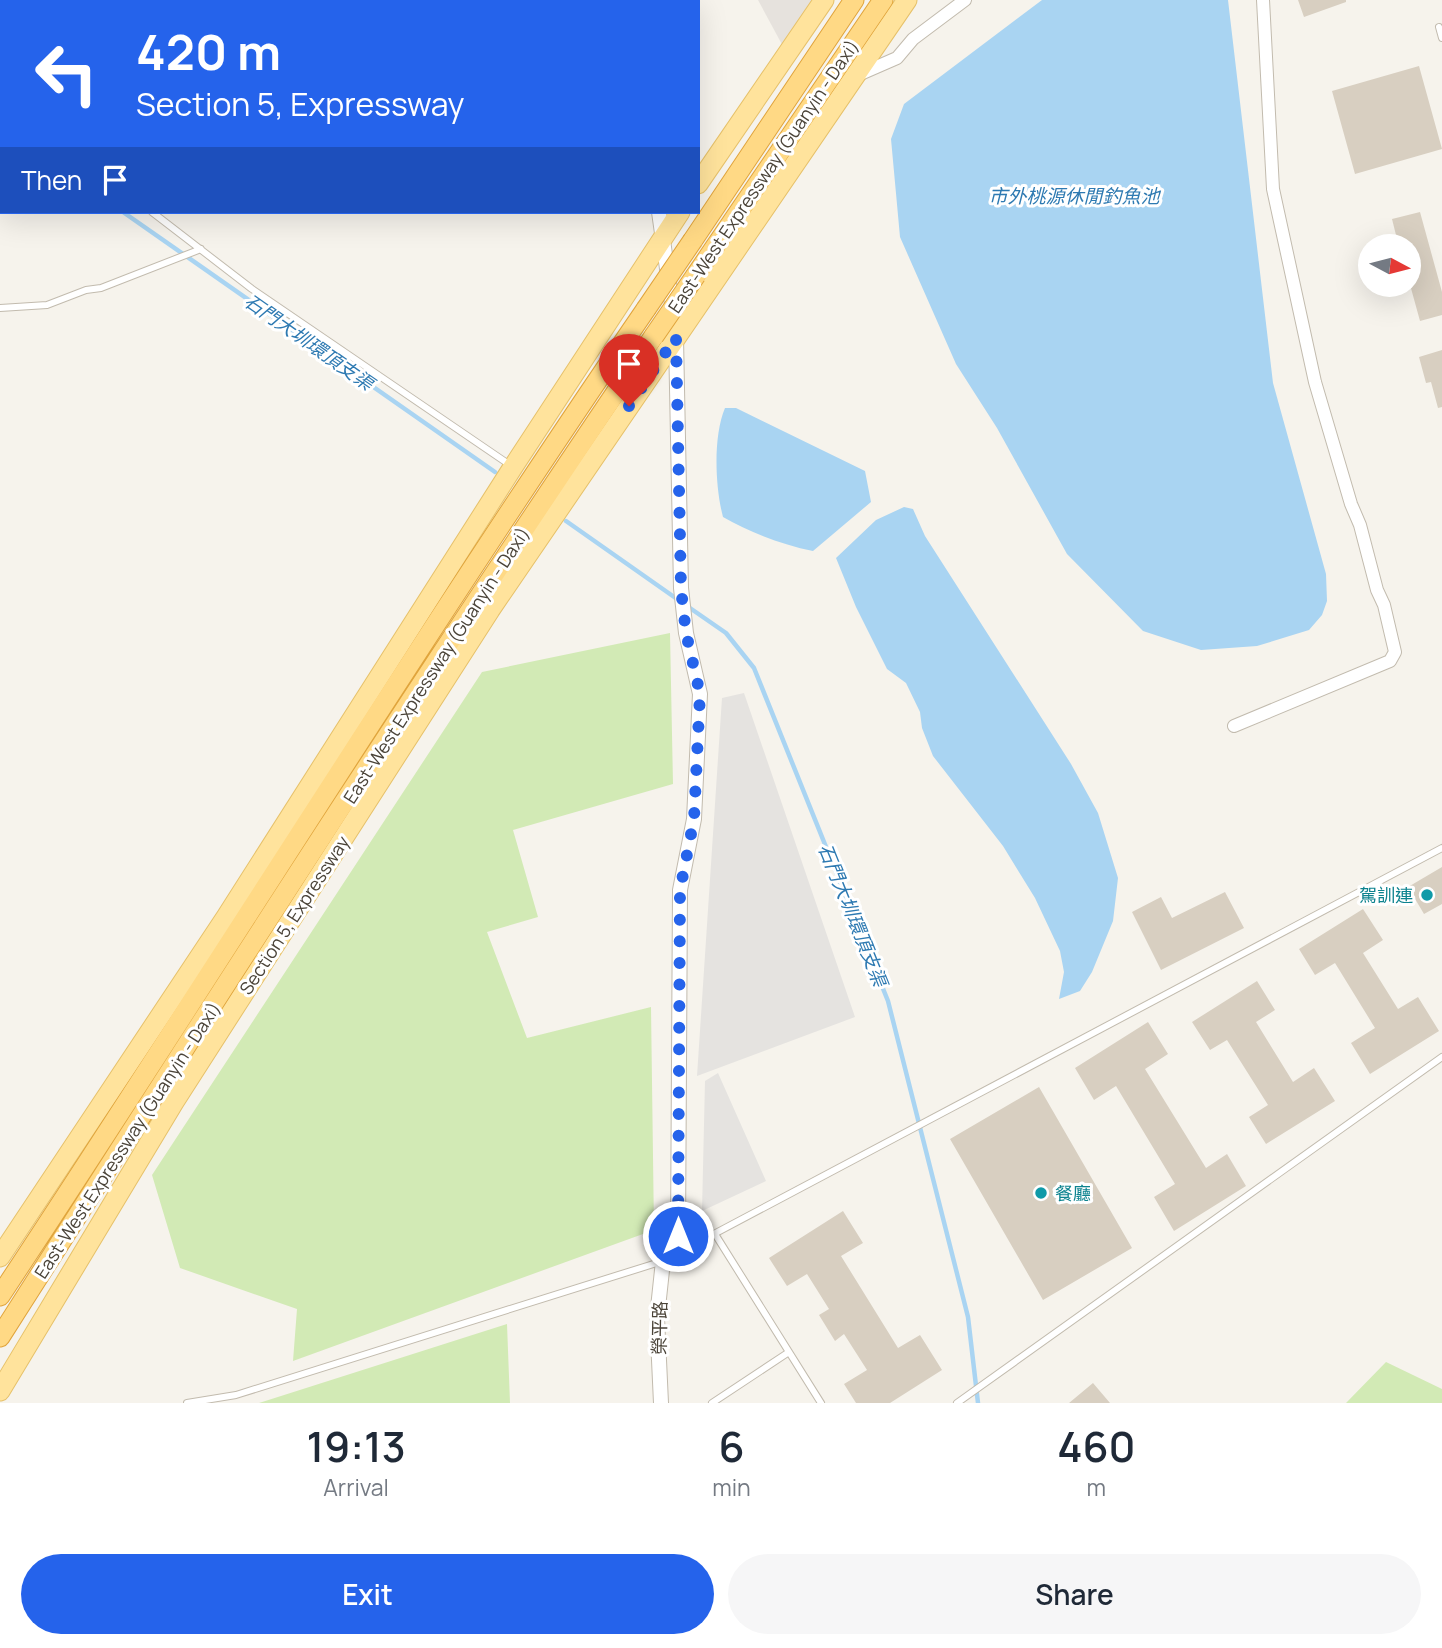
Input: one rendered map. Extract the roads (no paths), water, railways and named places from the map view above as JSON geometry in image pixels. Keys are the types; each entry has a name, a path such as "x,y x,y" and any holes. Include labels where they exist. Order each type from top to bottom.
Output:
{"highway":[{"name":"East-West Expressway (Guanyin - Daxi)","path":"0,1296 523,491 853,0"},
{"name":"East-West Expressway (Guanyin - Daxi)","path":"0,1337 147,1106 541,503 883,0"}],"main road":[{"path":"700,181 824,0"},
{"name":"Section 5, Expressway","path":"1,1389 173,1102 489,610 907,0"},
{"path":"0,1257 226,917 513,467 679,214"}],"street":[{"path":"855,77 897,58 913,40 965,0"},
{"path":"1234,726 1390,661 1395,652 1384,605 1377,590 1360,525 1351,504 1315,382 1273,189 1263,0"},
{"name":"榮平路","path":"659,214 676,337 681,589 686,633 700,694 694,819 680,890 678,1236 663,1261 657,1317 661,1403"}],"lane":[{"path":"1439,27 1442,38"},
{"path":"154,214 197,251 513,467"},
{"path":"0,308 47,305 86,290 101,288 197,251"},
{"path":"187,1403 236,1395 663,1261 1442,848"},
{"path":"957,1403 1442,1057"},
{"path":"715,1234 821,1403"},
{"path":"712,1403 789,1352"}],"water":[{"name":"市外桃源休閒釣魚池","path":"1042,0 1228,0 1273,383 1326,574 1327,601 1322,615 1309,630 1257,646 1201,650 1143,631 1067,554 997,428 956,364 900,237 891,139 904,104"},
{"path":"725,408 736,408 865,471 871,502 813,551 766,537 723,517 716,462 718,433"},
{"path":"904,507 913,509 925,536 1071,764 1098,813 1118,878 1113,921 1092,972 1080,991 1059,999 1064,972 1060,951 1035,898 1003,846 933,756 922,728 920,712 906,683 887,669 856,607 836,558 876,520"}],"waterway":[{"name":"石門大圳環頂支渠","path":"126,214 495,472"},
{"name":"石門大圳環頂支渠","path":"566,521 677,599"},
{"name":"石門大圳環頂支渠","path":"687,606 726,633 754,668 888,1001 968,1317 978,1403"}],"place":[{"name":"駕訓連","path":"1427,895"},
{"name":"餐廳","path":"1041,1193"}]}
